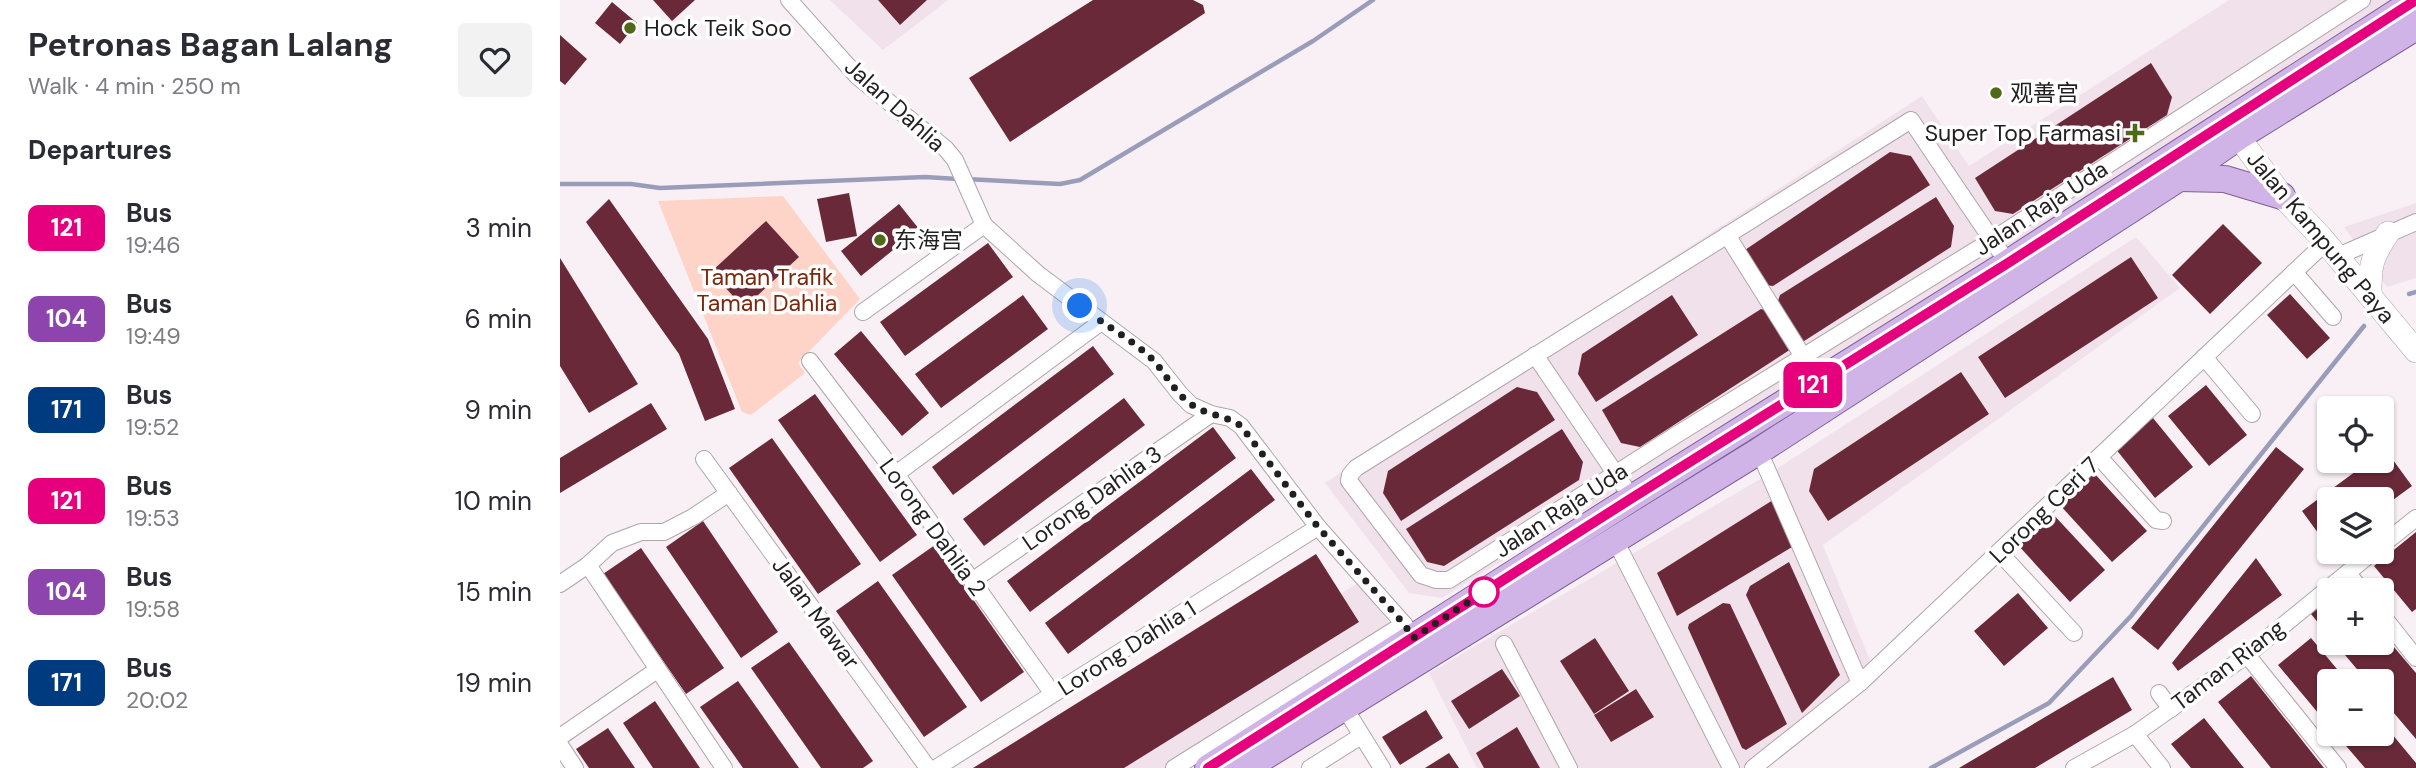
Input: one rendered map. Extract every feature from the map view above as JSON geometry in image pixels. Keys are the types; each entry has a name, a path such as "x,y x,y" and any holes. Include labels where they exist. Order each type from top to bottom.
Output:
{"main road":[{"name":"Jalan Raja Uda","path":"1414,639 1615,540 1759,452 2179,178 2232,129 2416,0"},
{"name":"Jalan Raja Uda","path":"1246,768 1414,639 1632,498 2008,263 2232,129 2416,27"},
{"path":"2179,178 2225,179 2282,196"},
{"name":"Jalan Raja Uda","path":"1208,768 1339,699"}],"street":[{"name":"Jalan Dahlia","path":"789,0 857,76 956,160 984,225 1038,274 1154,361 1191,405 1211,415 1230,418 1241,426 1318,527 1414,639"},
{"name":"Jalan Raja Uda","path":"1992,240 1911,120 1356,468 1349,481 1421,575 1436,580 1449,580 1992,240 2362,0"},
{"name":"Jalan Kampung Paya","path":"2232,129 2282,196 2332,249 2416,351"},
{"name":"Lorong Ceri 7","path":"1754,768 1860,683 2294,272 2332,249 2416,222"},
{"path":"863,312 984,225"},
{"path":"2370,294 2370,270 2374,254 2388,233"},
{"path":"1727,235 1804,358"},
{"path":"1992,240 2008,263"},
{"path":"2294,272 2333,317"},
{"path":"896,474 1101,322"},
{"path":"1535,355 1632,498"},
{"path":"2204,357 2252,414"},
{"name":"Lorong Dahlia 2","path":"810,361 896,474 1053,694"},
{"name":"Lorong Dahlia 3","path":"972,581 1211,415"},
{"path":"1759,452 1860,683"},
{"path":"2099,457 2156,520 2163,521"},
{"name":"Jalan Mawar","path":"704,459 927,768"},
{"path":"560,584 588,565 612,543 641,532 664,532 729,493"},
{"path":"2394,535 2416,518"},
{"name":"Lorong Dahlia 1","path":"936,768 1318,527"},
{"path":"1615,540 1731,768"},
{"path":"1999,552 2074,633"},
{"name":"Taman Riang","path":"2074,768 2135,734 2247,655 2359,564"},
{"path":"588,565 724,768"},
{"path":"2348,573 2352,578"},
{"path":"2394,630 2416,658"},
{"path":"1174,768 1414,639"},
{"path":"1504,644 1569,768"},
{"path":"2247,655 2338,768"},
{"path":"560,737 657,670"},
{"path":"2159,693 2171,709"},
{"path":"1339,699 1382,768"},
{"path":"2135,734 2162,768"},
{"path":"1310,768 1361,736"},
{"path":"560,745 575,768"}],"shaded area":[{"path":"830,0 948,0 883,50"},
{"path":"2229,0 2394,0 1980,267 1442,598 1409,593 1325,483 1922,96 1969,166"},
{"path":"2416,203 2416,278 2387,287 2344,227"},
{"path":"2136,237 2180,288 1823,545 1878,680 1767,768 1477,768 1429,673 1767,475"},
{"path":"1358,583 1394,629 1179,768 1060,768"}],"green space":[{"name":"Taman Trafik Taman Dahlia","path":"783,196 860,299 798,363 805,373 751,415 742,412 658,201"}],"building":[{"path":"653,0 695,0 672,21"},
{"path":"878,0 927,0 900,25"},
{"path":"1093,0 1193,0 1203,5 1205,13 1010,142 969,78"},
{"path":"612,2 637,23 620,44 595,23"},
{"path":"560,35 587,59 565,85 560,81"},
{"path":"2151,63 2172,97 2167,115 2013,214 1995,211 1975,178"},
{"path":"1890,152 1911,156 1930,185 1773,286 1765,285 1742,252"},
{"name":"东海宫","path":"849,193 857,236 826,242 817,199"},
{"path":"1936,197 1954,226 1951,247 1801,343 1777,304 1780,295"},
{"path":"609,199 708,339 735,409 705,421 679,354 586,222"},
{"name":"东海宫","path":"899,204 919,229 861,276 841,251"},
{"path":"766,221 799,257 744,308 711,272"},
{"path":"2223,224 2262,263 2210,314 2172,275"},
{"path":"988,243 1013,277 905,356 880,322"},
{"path":"2131,257 2158,298 2005,398 1978,357"},
{"path":"560,258 638,384 589,413 560,366"},
{"path":"2290,294 2330,338 2307,359 2267,315"},
{"path":"1023,295 1048,329 941,408 915,374"},
{"path":"1672,295 1698,335 1596,402 1578,374 1582,354"},
{"path":"1761,309 1768,311 1791,349 1640,447 1621,443 1602,410"},
{"path":"861,331 929,413 902,436 834,354"},
{"path":"1093,346 1114,374 953,495 932,467"},
{"path":"1961,372 1989,414 1828,521 1809,491 1814,469"},
{"path":"2206,385 2247,435 2209,466 2168,416"},
{"path":"1517,387 1537,392 1555,420 1401,521 1383,493 1388,471"},
{"path":"815,394 917,535 880,562 778,420"},
{"path":"1124,398 1145,425 984,546 963,519"},
{"path":"651,403 667,429 560,493 560,458"},
{"path":"2153,418 2193,467 2155,498 2115,448"},
{"path":"1213,427 1236,458 1030,612 1007,581"},
{"path":"1562,429 1583,462 1579,480 1444,566 1427,562 1406,529"},
{"path":"772,438 861,564 818,594 729,468"},
{"path":"2276,447 2304,469 2158,650 2131,628"},
{"path":"2394,461 2412,486 2394,499 2394,487 2334,487 2353,473 2394,473"},
{"path":"1251,469 1275,500 1068,654 1045,623"},
{"path":"2094,473 2147,531 2112,562 2059,504"},
{"path":"1773,500 1792,547 1677,616 1657,573"},
{"path":"2317,500 2317,532 2302,511"},
{"path":"2051,512 2105,570 2070,602 2017,544"},
{"path":"703,521 778,632 741,658 666,547"},
{"path":"2416,532 2416,609 2412,612 2394,590 2394,578 2384,578 2374,566 2394,564 2394,550"},
{"path":"935,545 1024,672 981,702 892,575"},
{"path":"641,548 724,668 686,694 603,574"},
{"path":"1316,554 1359,622 1124,768 973,768"},
{"path":"2256,558 2282,595 2178,671 2172,663"},
{"path":"1789,562 1840,675 1802,713 1746,595 1750,586"},
{"path":"878,581 967,707 924,737 836,611"},
{"path":"2018,593 2048,628 2004,666 1974,631"},
{"path":"1723,603 1730,604 1787,724 1746,750 1742,748 1688,628 1689,624"},
{"path":"2317,609 2317,621 2311,614"},
{"path":"1595,638 1629,691 1594,714 1560,661"},
{"path":"2311,638 2317,645 2317,655 2325,655 2337,669 2317,669 2317,712 2278,665"},
{"path":"789,642 873,761 863,768 821,768 751,668"},
{"path":"2394,647 2416,673 2416,739 2394,713 2394,669 2357,669 2345,655 2394,655"},
{"path":"1502,669 1520,696 1469,729 1451,701"},
{"path":"2251,676 2324,768 2271,768 2218,702"},
{"path":"2113,677 2132,710 2035,768 1959,768"},
{"path":"738,681 799,768 743,768 700,707"},
{"path":"1636,689 1654,717 1611,742 1594,715"},
{"path":"655,701 700,768 653,768 623,723"},
{"path":"1426,710 1443,738 1400,765 1382,737"},
{"path":"2204,718 2244,768 2191,768 2171,744"},
{"path":"1517,727 1540,768 1484,768 1476,753"},
{"path":"608,728 635,768 589,768 576,749"},
{"path":"2394,736 2416,763 2416,768 2365,768 2346,746 2394,746"},
{"path":"1449,753 1459,768 1425,768"}],"waterway":[{"path":"966,179 1060,184 1080,180 1313,41 1373,0"},
{"path":"560,184 631,184 660,188 925,177 958,179"},
{"path":"2409,294 2416,292"},
{"path":"1931,768 2049,703 2131,616 2364,326"}],"bus line":[{"name":"121","path":"1208,768 2008,263 2416,0"}],"place":[{"name":"Hock Teik Soo","path":"630,28"},
{"name":"观善宫","path":"1996,93"},
{"name":"Super Top Farmasi","path":"2135,133"},
{"name":"东海宫","path":"880,240"}],"route":[{"path":"1080,306 1154,361 1191,405 1211,415 1230,418 1241,426 1318,527 1404,624 1413,638 1484,592"}]}
